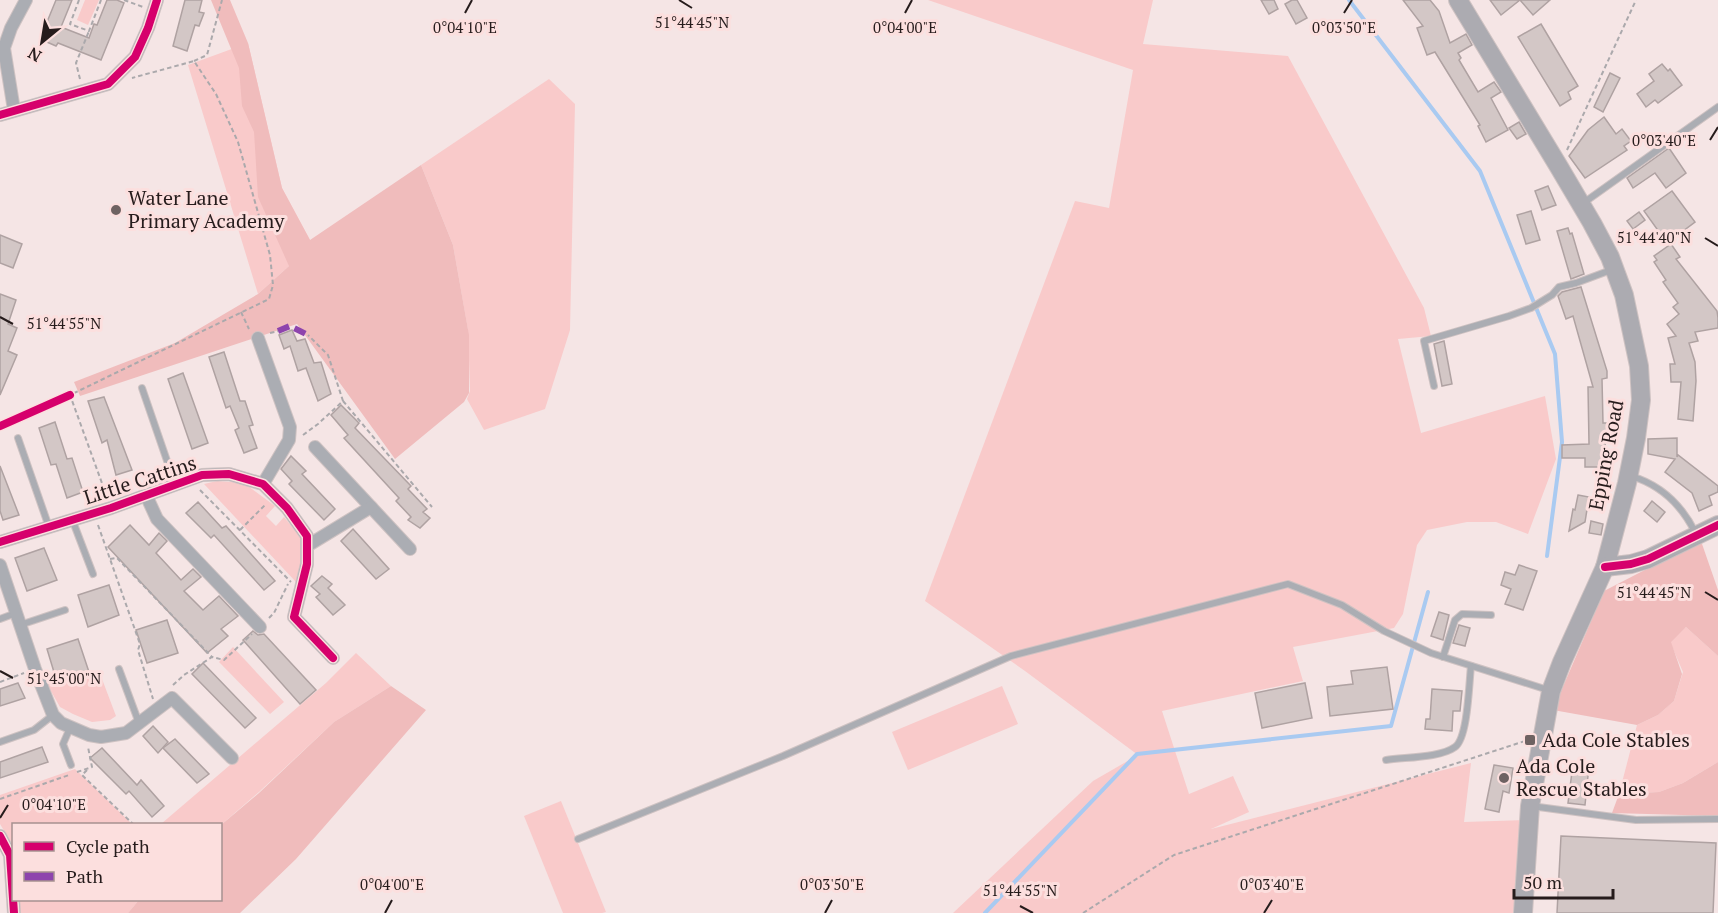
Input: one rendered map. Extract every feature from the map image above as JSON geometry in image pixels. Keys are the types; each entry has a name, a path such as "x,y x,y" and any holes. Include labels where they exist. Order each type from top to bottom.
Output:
{"main road":[{"name":"Epping Road","path":"1458,0 1581,204 1610,257 1624,295 1639,366 1641,400 1629,475 1605,567 1551,691 1530,806 1523,913"},
{"path":"1605,567 1631,564 1648,559 1718,525"}],"street":[{"path":"14,110 4,48 11,28 26,0"},
{"path":"0,115 108,84 135,57 155,6"},
{"path":"254,334 290,427 289,440 263,484"},
{"path":"315,447 410,549"},
{"name":"Little Cattins","path":"0,542 111,508 202,475 229,474 263,484 287,508 308,536 308,546"},
{"name":"Little Cattins","path":"146,495 157,519 260,627"},
{"path":"333,658 294,617 307,564 308,546 370,507"},
{"path":"0,565 53,715 70,728 101,737 126,733 172,698 232,758"},
{"path":"0,836 10,855 12,884"}],"lane":[{"path":"1581,204 1718,107"},
{"path":"1434,386 1424,341 1531,308 1552,295 1559,287 1615,269"},
{"path":"142,387 175,484"},
{"path":"18,438 49,527"},
{"path":"1629,475 1646,480 1670,496 1684,513 1696,536"},
{"path":"72,519 93,574"},
{"path":"578,839 783,756 1011,656 1288,584 1342,605 1384,631 1443,657 1551,691"},
{"path":"0,619 18,619 65,610"},
{"path":"1443,657 1458,616 1491,615"},
{"path":"1386,760 1440,753 1454,748 1460,742 1464,730 1471,666"},
{"path":"119,669 140,723"},
{"path":"0,742 34,730 53,715"},
{"path":"70,728 63,744 71,765"},
{"path":"1530,806 1636,820 1718,819"}],"path":[{"path":"79,0 70,24 89,31"},
{"path":"84,91 76,63 100,0"},
{"path":"124,0 155,6"},
{"path":"108,84 194,61 207,55 222,0"},
{"path":"1559,167 1636,0"},
{"path":"60,400 269,299 273,285 270,255 238,142 216,94 194,61"},
{"path":"242,312 254,334"},
{"path":"308,335 328,355 343,401 432,507"},
{"path":"70,395 111,508"},
{"path":"289,440 300,437 343,401"},
{"path":"189,480 301,591"},
{"path":"240,530 275,495"},
{"path":"94,513 140,644 138,651 156,710"},
{"path":"110,559 117,558 212,657 224,660 274,613 290,581"},
{"path":"172,698 170,687 212,657"},
{"path":"0,682 35,669"},
{"path":"89,735 88,749 92,767 82,775 131,823"},
{"path":"1083,913 1174,855 1542,736"},
{"path":"0,799 89,768"}],"shaded area":[{"path":"85,0 99,0 88,25 77,20"},
{"path":"211,0 230,0 248,43 282,188 310,240 421,165 453,245 469,335 469,393 464,402 395,459 297,324 80,396 74,382 175,343 258,294 289,266 258,197 254,132 242,106 239,68"},
{"path":"928,0 1153,0 1143,44 1288,56 1424,308 1431,336 1398,339 1421,433 1545,396 1556,459 1528,534 1496,522 1467,522 1427,530 1417,545 1403,614 1394,628 1293,647 1303,681 1162,711 1189,794 1233,776 1249,812 1211,829 1471,763 1464,822 1529,820 1523,913 953,913 1093,781 1138,755 1025,671 925,601 1075,201 1109,208 1133,70"},
{"path":"248,43 282,188 310,240 289,266 258,294 188,65"},
{"path":"549,79 575,104 570,330 545,409 484,430 467,399 470,391 468,330 453,245 421,165"},
{"path":"217,481 244,483 275,506 266,516 276,526 284,517 302,539 304,566 296,582 204,484"},
{"path":"1701,541 1718,590 1718,656 1686,627 1671,642 1682,674 1674,701 1658,715 1637,725 1553,710 1604,591"},
{"path":"1686,627 1718,656 1718,762 1683,783 1659,792 1619,794 1637,725 1658,715 1674,701 1683,672 1670,642"},
{"path":"233,647 284,702 270,714 219,662"},
{"path":"356,653 391,686 334,722 222,824 162,823 326,683"},
{"path":"99,671 116,716 110,720 92,722 60,707 47,684 51,682 53,687"},
{"path":"391,686 426,710 296,859 240,913 128,913 138,901 222,901 222,824 259,793 334,722"},
{"path":"1002,686 1018,724 908,770 892,732"},
{"path":"1718,762 1718,816 1612,813 1619,794 1659,792 1683,783"},
{"path":"75,769 131,823 12,823 12,850 9,839 0,824 0,795"},
{"path":"561,801 606,912 563,913 524,816"},
{"path":"18,901 138,901 128,913 19,913"}],"building":[{"path":"56,0 72,0 61,27 89,38 107,0 124,3 101,60 58,43 56,46 40,39"},
{"path":"185,0 202,0 199,12 204,13 199,26 195,25 187,51 173,46"},
{"path":"1261,0 1274,0 1278,9 1269,14"},
{"path":"1297,0 1307,18 1296,24 1285,4"},
{"path":"1403,0 1430,0 1439,11 1450,43 1466,34 1472,45 1458,53 1461,58 1459,60 1478,92 1494,82 1501,92 1491,98 1508,130 1486,142 1478,126 1480,125 1435,52 1427,55 1417,28 1423,26"},
{"path":"1490,0 1520,0 1501,15"},
{"path":"1520,0 1550,0 1533,15"},
{"path":"1541,24 1578,86 1568,92 1571,99 1560,106 1518,37"},
{"path":"1662,64 1668,71 1670,69 1682,85 1658,103 1655,100 1646,107 1637,94 1654,81 1649,74"},
{"path":"1610,73 1620,78 1603,112 1594,107"},
{"path":"1604,117 1616,134 1622,129 1631,141 1624,146 1627,150 1585,178 1569,156 1588,130"},
{"path":"1519,122 1526,134 1517,139 1509,128"},
{"path":"1669,148 1686,173 1666,188 1655,173 1633,188 1627,178"},
{"path":"1548,186 1556,205 1542,210 1535,191"},
{"path":"1672,191 1695,222 1667,243 1644,211"},
{"path":"1531,211 1540,240 1526,244 1517,215"},
{"path":"1639,212 1645,220 1633,229 1627,221"},
{"path":"1568,228 1570,234 1572,233 1584,274 1571,279 1557,231"},
{"path":"0,235 22,244 13,268 0,263"},
{"path":"1671,244 1680,257 1676,259 1717,311 1718,318 1718,328 1695,332 1698,341 1689,343 1695,362 1696,381 1693,421 1678,419 1681,382 1671,382 1670,364 1675,364 1668,338 1676,336 1667,324 1679,314 1673,307 1678,303 1663,282 1666,280 1654,262 1657,260 1654,256"},
{"path":"1581,287 1607,371 1607,378 1602,379 1603,423 1607,423 1608,441 1605,441 1606,467 1585,467 1585,458 1562,458 1562,445 1589,444 1588,387 1593,387 1573,316 1566,319 1558,296 1562,292"},
{"path":"0,294 16,300 8,324 17,328 8,351 17,355 0,395"},
{"path":"292,330 297,341 305,339 314,363 321,362 331,394 318,401 306,368 298,371 290,346 284,349 279,335"},
{"path":"1444,341 1452,384 1442,386 1434,344"},
{"path":"224,352 240,401 245,401 253,425 249,426 257,448 244,453 235,430 239,428 230,406 226,408 209,357"},
{"path":"183,373 208,443 192,449 168,379"},
{"path":"104,397 132,470 116,475 107,440 102,443 88,401"},
{"path":"341,405 359,423 355,428 411,486 408,489 427,509 423,512 430,518 420,528 408,520 411,517 396,501 399,498 344,438 348,435 331,415"},
{"path":"55,422 67,459 72,458 83,492 67,498 56,464 51,465 39,428"},
{"path":"1677,438 1677,457 1678,455 1718,486 1718,492 1709,496 1712,505 1699,511 1692,493 1665,472 1675,459 1648,454 1648,439"},
{"path":"291,456 306,471 302,474 335,509 324,520 289,484 292,481 281,469"},
{"path":"0,466 19,515 3,520 0,511"},
{"path":"1578,495 1589,497 1585,522 1569,531 1573,509 1575,510"},
{"path":"1652,501 1665,512 1657,522 1644,511"},
{"path":"198,502 222,528 226,526 275,581 264,590 214,535 211,538 186,513"},
{"path":"1591,521 1603,524 1601,535 1589,533"},
{"path":"130,525 149,545 159,533 167,541 156,553 181,580 193,569 201,577 184,591 203,610 219,596 238,616 221,629 228,636 207,653 108,547"},
{"path":"353,529 389,569 376,579 341,541"},
{"path":"44,548 57,580 27,591 15,558"},
{"path":"1519,565 1537,571 1523,610 1505,604 1511,589 1501,585 1505,572 1515,575"},
{"path":"322,576 332,584 328,588 345,605 333,615 316,597 320,594 311,586"},
{"path":"109,585 119,615 88,627 78,595"},
{"path":"1439,612 1449,615 1443,640 1431,636"},
{"path":"167,620 178,653 147,663 136,630"},
{"path":"1459,625 1470,628 1465,646 1453,643"},
{"path":"253,631 258,635 264,634 316,690 300,704 243,640"},
{"path":"78,639 89,672 57,682 47,649"},
{"path":"203,663 256,718 245,728 192,674"},
{"path":"1387,667 1393,709 1330,716 1327,687 1353,684 1351,671"},
{"path":"18,683 25,698 0,706 0,689"},
{"path":"1305,683 1312,718 1262,728 1255,693"},
{"path":"1432,689 1462,691 1460,711 1453,711 1452,731 1425,729 1426,719 1430,719"},
{"path":"153,726 168,742 158,753 143,736"},
{"path":"175,739 209,774 197,783 163,748"},
{"path":"42,747 48,762 0,778 0,762"},
{"path":"102,748 137,785 141,780 164,806 152,817 129,791 126,794 90,758"},
{"path":"1573,764 1589,766 1585,805 1568,803"},
{"path":"1494,765 1513,768 1509,793 1503,791 1499,812 1485,809"},
{"path":"1561,836 1716,843 1713,913 1557,913"}],"waterway":[{"path":"1349,0 1480,171 1555,354 1562,442 1547,556"},
{"path":"985,913 1137,754 1391,726 1428,592"}],"marked path":[{"path":"278,331 290,326 308,335"}],"cycle path":[{"path":"0,115 108,84 135,57 157,0"},
{"path":"0,426 70,395"},
{"path":"0,542 111,508 202,475 229,474 263,484 287,508 307,536 307,564 294,617 333,658"},
{"path":"1605,567 1631,564 1648,559 1718,525"},
{"path":"0,836 10,855 12,884"},
{"path":"13,901 14,913"}],"place":[{"name":"Water Lane Primary Academy","path":"116,210"},
{"name":"Ada Cole Stables","path":"1530,740"},
{"name":"Ada Cole Rescue Stables","path":"1504,778"}]}
